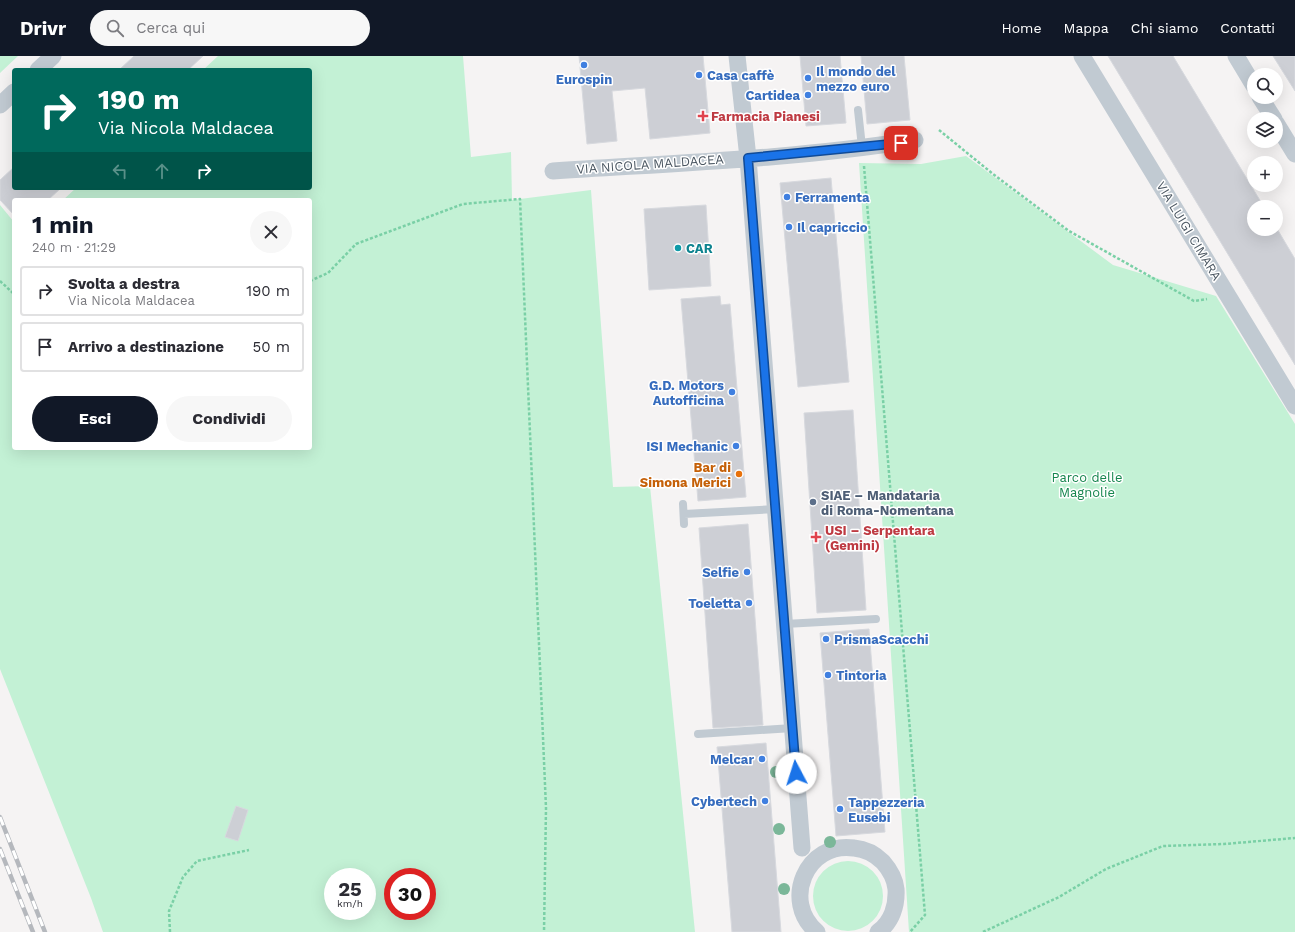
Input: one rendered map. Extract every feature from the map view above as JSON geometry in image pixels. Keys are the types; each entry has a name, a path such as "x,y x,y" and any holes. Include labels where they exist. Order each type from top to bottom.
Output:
{"street":[{"path":"40,68 53,56"},
{"path":"736,56 748,158 802,848 799,897 802,913 811,927 817,932"},
{"name":"VIA LUIGI CIMARA","path":"1082,56 1295,406"},
{"path":"1236,56 1247,74"},
{"path":"0,105 12,94"},
{"path":"1283,134 1295,154"},
{"name":"VIA NICOLA MALDACEA","path":"553,171 748,158 862,147 914,140"},
{"path":"801,881 808,868 817,857 831,849 847,847 863,849 878,857 889,869 895,883 896,899 892,915 883,928 878,932"},
{"path":"802,848 817,857"}],"lane":[{"path":"858,110 862,147"},
{"path":"683,504 684,524"},
{"path":"684,514 776,509"},
{"path":"785,624 876,619"},
{"path":"698,734 793,728"}],"path":[{"path":"939,130 993,174 1069,231 1110,255 1194,301 1213,298 1224,289"},
{"path":"862,147 925,915 910,932"},
{"path":"312,280 328,273 356,244 463,204 520,199 546,808 544,932"},
{"path":"0,281 12,292"},
{"path":"983,932 1059,897 1106,869 1163,846 1224,844 1295,838"},
{"path":"170,932 169,911 183,877 197,861 249,850"}],"green space":[{"path":"0,56 18,56 0,73"},
{"path":"218,56 463,56 471,157 511,152 512,200 591,190 613,487 650,486 695,932 103,932 91,898 0,669 0,205 12,220 12,450 312,450 312,198 65,198 74,190 312,190 312,68 205,68"},
{"name":"Parco delle Magnolie","path":"966,156 1113,265 1216,296 1295,424 1295,932 909,932 859,163 921,164"},
{"path":"848,861 861,864 873,871 880,883 883,896 880,909 873,921 861,928 848,931 835,928 823,921 816,909 813,896 816,883 823,871 835,864"}],"building":[{"path":"134,56 203,56 190,68 121,68"},
{"path":"579,56 703,56 710,133 650,139 645,88 612,91 617,141 587,144"},
{"path":"800,56 840,56 846,123 806,126"},
{"path":"861,56 904,56 910,120 867,124"},
{"path":"1108,56 1173,56 1247,179 1247,192 1255,192 1260,200 1247,200 1247,236 1281,236 1295,259 1295,365"},
{"path":"1273,56 1295,56 1295,91 1283,72 1283,68 1281,68"},
{"path":"12,169 12,190 59,190 50,198 12,198 12,213 0,200 0,180"},
{"path":"831,178 849,382 798,387 780,183"},
{"name":"CAR","path":"706,205 711,286 649,290 644,209"},
{"path":"720,296 721,305 730,304 746,497 698,501 681,299"},
{"path":"853,410 866,610 817,613 804,413"},
{"path":"748,524 763,725 713,728 699,528"},
{"path":"869,629 885,832 836,836 820,633"},
{"path":"766,743 781,932 732,932 717,747"},
{"path":"236,806 248,810 238,841 225,837"}],"railway":[{"path":"0,817 45,932"},
{"path":"0,849 33,932"}],"place":[{"name":"Eurospin","path":"584,65"},
{"name":"Casa caffè","path":"699,75"},
{"name":"Il mondo del mezzo euro","path":"808,78"},
{"name":"Cartidea","path":"808,95"},
{"name":"Farmacia Pianesi","path":"703,116"},
{"name":"Ferramenta","path":"787,197"},
{"name":"Il capriccio","path":"789,227"},
{"name":"CAR","path":"678,248"},
{"name":"G.D. Motors Autofficina","path":"732,392"},
{"name":"ISI Mechanic","path":"736,446"},
{"name":"Bar di Simona Merici","path":"739,474"},
{"name":"SIAE – Mandataria di Roma-Nomentana","path":"813,502"},
{"name":"USI – Serpentara (Gemini)","path":"816,537"},
{"name":"Selfie","path":"747,572"},
{"name":"Toeletta","path":"749,603"},
{"name":"PrismaScacchi","path":"826,639"},
{"name":"Tintoria","path":"828,675"},
{"name":"Melcar","path":"762,759"},
{"name":"Cybertech","path":"765,801"},
{"name":"Tappezzeria Eusebi","path":"840,809"}],"route":[{"path":"796,773 748,158 901,143"}]}
